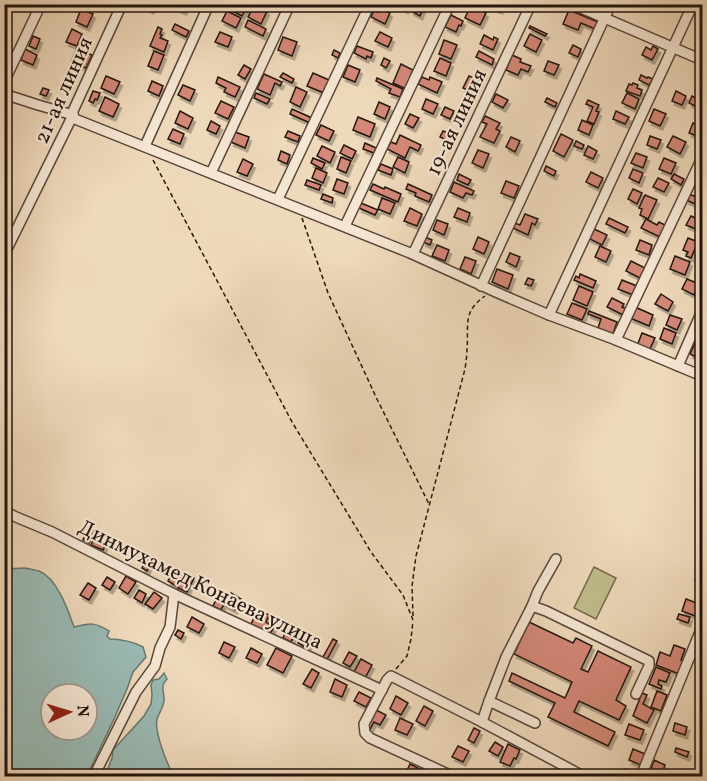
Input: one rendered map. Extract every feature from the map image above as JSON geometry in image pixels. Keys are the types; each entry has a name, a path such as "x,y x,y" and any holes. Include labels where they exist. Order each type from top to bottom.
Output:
{"street":[{"path":"4,82 41,4"},
{"name":"21-ая линия","path":"4,255 73,115 122,4"},
{"path":"145,146 209,4"},
{"path":"211,173 290,4"},
{"path":"278,199 370,4"},
{"path":"345,226 450,4"},
{"name":"19-ая линия","path":"413,254 531,4"},
{"path":"572,4 702,60"},
{"path":"481,286 611,4"},
{"path":"549,315 693,4"},
{"path":"4,94 73,115 75,119 345,226 549,315 702,376"},
{"path":"616,340 702,158"},
{"path":"678,366 702,311"},
{"name":"Динмухамед Конаева улица","path":"4,511 52,532 174,594 382,690"},
{"path":"482,722 506,657 532,606 537,591 556,559"},
{"path":"94,777 136,693 155,666 170,627 174,594"},
{"path":"532,606 649,661 650,666 636,694"},
{"path":"641,777 702,627"},
{"path":"452,777 370,738 365,733 364,724 391,676 583,777"},
{"path":"489,701 535,723"}],"path":[{"path":"145,146 291,422 370,552 403,595 413,621"},
{"path":"298,207 328,293 376,397 430,505"},
{"path":"391,676 406,656 411,639 412,586 416,556 465,369 469,313 476,303 486,296 498,293"}],"shaded area":[{"path":"594,567 616,578 596,619 574,608"}],"water":[{"path":"25,568 39,571 51,580 61,595 74,627 88,624 100,626 109,631 107,636 110,639 127,641 143,647 146,657 133,672 87,776 5,776 5,569"},
{"path":"164,673 167,679 163,687 164,701 157,719 157,732 173,775 187,776 105,776 113,750 144,716 151,704 153,680 159,679"}],"building":[{"path":"140,4 154,4 151,10"},
{"path":"172,4 187,4 184,11 171,6"},
{"path":"219,4 248,4 242,16"},
{"path":"255,4 266,7 267,11 261,24 248,17"},
{"path":"395,4 408,4 406,10"},
{"path":"415,4 424,6 420,16 411,11"},
{"path":"493,4 503,4 500,10 492,7"},
{"path":"473,7 486,13 480,25 465,18 469,9 471,11"},
{"path":"378,8 390,13 385,24 371,17 374,10 377,12"},
{"path":"81,9 93,14 87,27 76,22"},
{"path":"569,10 598,22 595,29 581,23 578,30 563,24"},
{"path":"227,11 241,18 236,28 222,21"},
{"path":"451,15 463,21 456,32 445,27"},
{"path":"248,20 266,29 263,36 245,27"},
{"path":"175,24 189,31 186,37 172,30"},
{"path":"530,26 547,34 545,36 529,28"},
{"path":"158,27 162,29 160,38 168,41 164,52 150,46"},
{"path":"72,29 82,34 77,46 66,42"},
{"path":"220,32 232,37 228,47 215,42"},
{"path":"380,32 392,38 388,47 375,41"},
{"path":"530,34 542,40 536,52 524,46"},
{"path":"484,35 493,40 494,37 498,39 493,50 480,44"},
{"path":"33,36 40,39 36,49 29,46"},
{"path":"283,37 297,42 292,56 278,50"},
{"path":"444,40 457,45 451,59 439,54"},
{"path":"573,45 581,49 578,57 569,53"},
{"path":"357,46 373,52 371,58 367,56 366,59 354,53"},
{"path":"653,46 658,49 652,60 642,55 646,47 651,50"},
{"path":"77,48 92,55 86,68 71,62"},
{"path":"25,49 37,55 33,65 21,60"},
{"path":"334,50 340,53 338,58 332,55"},
{"path":"154,51 164,55 158,70 148,66"},
{"path":"479,51 494,59 492,65 476,57"},
{"path":"512,55 521,59 520,62 531,66 528,72 521,69 518,75 506,70"},
{"path":"384,58 390,61 386,68 381,65"},
{"path":"440,58 451,63 446,76 434,71"},
{"path":"548,61 559,65 554,75 544,71"},
{"path":"401,64 413,70 406,89 393,83"},
{"path":"244,65 251,69 245,79 238,75"},
{"path":"348,65 360,70 355,82 343,77"},
{"path":"283,73 294,79 292,83 280,77"},
{"path":"313,73 329,80 324,93 307,86"},
{"path":"264,74 282,82 280,86 275,83 270,95 257,89"},
{"path":"641,75 653,79 649,85 639,80"},
{"path":"106,76 120,82 114,94 101,88"},
{"path":"469,76 480,81 474,93 463,88"},
{"path":"218,77 240,87 235,97 224,92 226,88 216,83"},
{"path":"422,77 429,80 430,77 442,82 437,93 418,84"},
{"path":"377,78 403,89 400,97 389,93 391,89 376,81"},
{"path":"152,81 163,86 159,96 148,91"},
{"path":"633,83 642,90 640,96 626,91 629,84"},
{"path":"183,85 195,90 190,101 178,95"},
{"path":"296,87 307,92 300,107 290,102"},
{"path":"43,88 49,90 46,96 40,94"},
{"path":"93,91 100,93 93,103 89,101"},
{"path":"676,91 686,96 682,105 672,101"},
{"path":"256,93 270,99 267,104 254,98"},
{"path":"627,93 639,99 635,109 622,103"},
{"path":"496,94 508,100 503,108 492,102"},
{"path":"692,96 702,101 699,108 689,103"},
{"path":"105,97 119,104 113,117 99,111"},
{"path":"547,98 557,103 555,107 545,102"},
{"path":"426,99 438,104 433,114 422,109"},
{"path":"588,100 599,105 594,124 587,121 593,107 586,104"},
{"path":"221,101 234,107 228,119 215,113"},
{"path":"379,102 390,107 385,119 374,114"},
{"path":"445,107 454,111 450,119 441,115"},
{"path":"292,109 312,118 310,123 290,114"},
{"path":"654,109 666,114 660,126 649,121"},
{"path":"180,111 193,118 188,129 175,123"},
{"path":"616,111 629,117 625,124 613,119"},
{"path":"410,114 419,118 413,128 405,124"},
{"path":"485,116 500,123 496,129 500,131 494,143 480,137 487,124 482,122"},
{"path":"358,117 375,124 370,137 353,130"},
{"path":"582,120 593,125 589,135 578,130"},
{"path":"211,121 220,126 216,134 207,130"},
{"path":"693,123 702,127 700,137 689,133"},
{"path":"321,125 334,131 329,141 316,135"},
{"path":"173,129 184,134 180,144 168,139"},
{"path":"288,131 300,136 298,142 285,137"},
{"path":"443,131 453,135 450,142 440,137"},
{"path":"235,132 249,137 245,148 231,142"},
{"path":"561,134 573,140 564,157 553,151"},
{"path":"400,135 421,145 418,151 410,147 405,158 387,149 391,142 396,144"},
{"path":"650,136 661,140 657,149 647,145"},
{"path":"673,136 686,142 680,154 667,147"},
{"path":"511,137 520,141 515,152 506,147"},
{"path":"576,141 584,145 582,149 574,146"},
{"path":"365,143 376,148 374,153 363,149"},
{"path":"344,145 356,151 352,159 340,153"},
{"path":"322,146 335,152 330,163 317,156"},
{"path":"588,146 597,151 593,159 584,155"},
{"path":"478,150 489,154 483,168 472,163"},
{"path":"281,151 290,155 287,164 278,160"},
{"path":"636,153 647,157 643,168 631,163"},
{"path":"341,157 351,161 346,173 337,169"},
{"path":"398,157 409,162 405,173 393,167"},
{"path":"313,158 325,163 322,169 311,163"},
{"path":"664,158 676,163 671,174 659,169"},
{"path":"243,159 253,164 247,176 237,172"},
{"path":"381,164 393,169 391,175 378,170"},
{"path":"546,166 556,171 554,176 544,171"},
{"path":"316,168 327,173 323,183 312,178"},
{"path":"633,169 643,173 639,183 629,178"},
{"path":"591,172 603,178 598,188 586,182"},
{"path":"459,174 471,180 468,185 457,180"},
{"path":"674,174 684,179 681,185 671,179"},
{"path":"658,178 669,183 664,192 653,187"},
{"path":"337,179 348,183 344,194 333,190"},
{"path":"307,180 321,185 319,190 305,185"},
{"path":"506,181 519,186 514,198 501,193"},
{"path":"454,182 474,191 472,195 466,193 463,198 450,192"},
{"path":"373,184 401,194 398,202 370,190"},
{"path":"408,184 432,195 429,202 406,189"},
{"path":"633,189 642,193 637,204 628,199"},
{"path":"323,194 333,198 332,203 321,199"},
{"path":"689,194 701,199 698,205 686,200"},
{"path":"645,195 657,200 648,219 640,215 642,209 639,208"},
{"path":"382,198 395,203 390,214 378,209"},
{"path":"361,203 378,210 375,215 359,208"},
{"path":"410,208 422,214 417,226 404,221"},
{"path":"458,208 470,213 467,222 454,217"},
{"path":"525,214 538,219 535,225 532,223 528,235 513,228 515,223 520,225"},
{"path":"691,216 700,220 696,229 686,225"},
{"path":"609,218 628,227 625,233 606,224"},
{"path":"646,219 657,225 659,222 665,225 660,237 641,228"},
{"path":"437,220 448,224 444,235 433,230"},
{"path":"592,228 607,235 602,245 588,238"},
{"path":"425,237 432,240 430,245 423,242"},
{"path":"478,237 489,242 484,254 473,249"},
{"path":"688,238 698,242 691,258 686,256 688,252 683,250"},
{"path":"640,240 652,245 649,255 636,250"},
{"path":"437,245 449,250 445,261 432,256"},
{"path":"600,246 611,251 606,262 595,257"},
{"path":"510,253 520,257 516,267 506,262"},
{"path":"675,256 690,262 685,275 670,269"},
{"path":"465,257 476,261 471,274 460,269"},
{"path":"631,261 645,268 640,278 626,271"},
{"path":"497,269 513,275 508,289 492,282"},
{"path":"580,274 596,281 593,288 574,280 576,276 579,278"},
{"path":"528,278 534,280 531,286 525,284"},
{"path":"687,279 699,284 694,295 682,289"},
{"path":"622,280 637,286 633,295 618,289"},
{"path":"579,286 593,292 587,306 573,300"},
{"path":"661,294 673,302 668,311 655,304"},
{"path":"612,298 624,304 622,307 626,309 623,315 607,307"},
{"path":"572,303 587,309 582,320 567,314"},
{"path":"635,307 653,315 649,326 630,318"},
{"path":"589,311 617,322 613,334 598,328 601,319 588,314"},
{"path":"670,315 682,319 677,330 666,325"},
{"path":"664,328 676,333 672,344 660,339"},
{"path":"642,333 655,338 649,351 637,346"},
{"path":"697,339 702,342 700,359 690,354"},
{"path":"88,528 95,531 89,543 83,540"},
{"path":"98,531 109,537 103,550 91,545"},
{"path":"148,556 153,559 147,571 142,568"},
{"path":"699,570 702,571 702,583 695,580"},
{"path":"173,571 182,575 176,586 168,581"},
{"path":"126,576 136,582 128,594 119,588"},
{"path":"184,576 194,578 187,592 178,588"},
{"path":"107,577 115,582 110,590 102,585"},
{"path":"88,583 96,588 89,600 80,595"},
{"path":"139,590 146,594 142,603 134,598"},
{"path":"154,592 162,598 153,609 145,604"},
{"path":"231,593 241,599 235,610 225,605"},
{"path":"217,598 225,602 221,610 213,606"},
{"path":"686,599 699,604 695,616 682,611"},
{"path":"258,610 269,615 266,622 269,624 270,621 275,624 270,634 250,626"},
{"path":"679,614 690,617 688,623 677,619"},
{"path":"192,617 204,624 199,633 187,627"},
{"path":"529,622 573,643 576,638 592,646 581,669 588,672 598,651 631,667 616,700 626,706 619,720 579,701 574,712 615,732 608,746 548,717 555,703 509,681 512,673 565,698 572,682 514,654"},
{"path":"289,623 298,627 291,642 283,638"},
{"path":"178,630 184,633 181,639 175,635"},
{"path":"303,632 313,638 307,648 298,643"},
{"path":"333,639 337,641 326,661 322,659"},
{"path":"224,642 235,647 229,658 219,653"},
{"path":"702,644 702,659 696,657"},
{"path":"674,645 685,649 681,660 684,661 679,674 656,665 660,652 670,656"},
{"path":"251,648 262,654 257,663 246,658"},
{"path":"276,648 292,656 283,673 267,665"},
{"path":"349,652 357,656 350,667 343,663"},
{"path":"361,659 372,665 365,678 354,672"},
{"path":"656,667 670,673 666,682 659,680 658,684 662,686 661,689 649,684"},
{"path":"312,669 319,673 311,688 303,684"},
{"path":"335,679 347,685 342,697 330,692"},
{"path":"657,691 667,695 661,711 651,707"},
{"path":"359,692 371,698 366,707 354,701"},
{"path":"642,693 647,695 643,704 654,710 647,723 633,716"},
{"path":"396,696 408,703 401,715 390,709"},
{"path":"424,706 433,711 425,726 416,721"},
{"path":"376,710 386,715 380,725 374,722 369,731 366,730"},
{"path":"400,718 413,724 407,735 395,730"},
{"path":"675,723 687,727 685,735 673,731"},
{"path":"629,724 644,730 640,740 625,735"},
{"path":"474,728 480,731 474,743 468,740"},
{"path":"495,742 503,747 498,756 489,751"},
{"path":"508,744 520,750 510,766 500,762"},
{"path":"458,746 469,751 463,762 452,757"},
{"path":"676,748 689,752 687,757 675,752"},
{"path":"633,749 645,754 641,765 629,760"},
{"path":"702,757 702,769 697,767"},
{"path":"654,760 665,765 662,773 650,772"},
{"path":"410,764 422,770 419,776 405,775"},
{"path":"626,769 636,773 635,776 623,776"},
{"path":"533,770 538,772 537,775 540,776 531,776"},
{"path":"665,771 678,776 663,776"}]}
